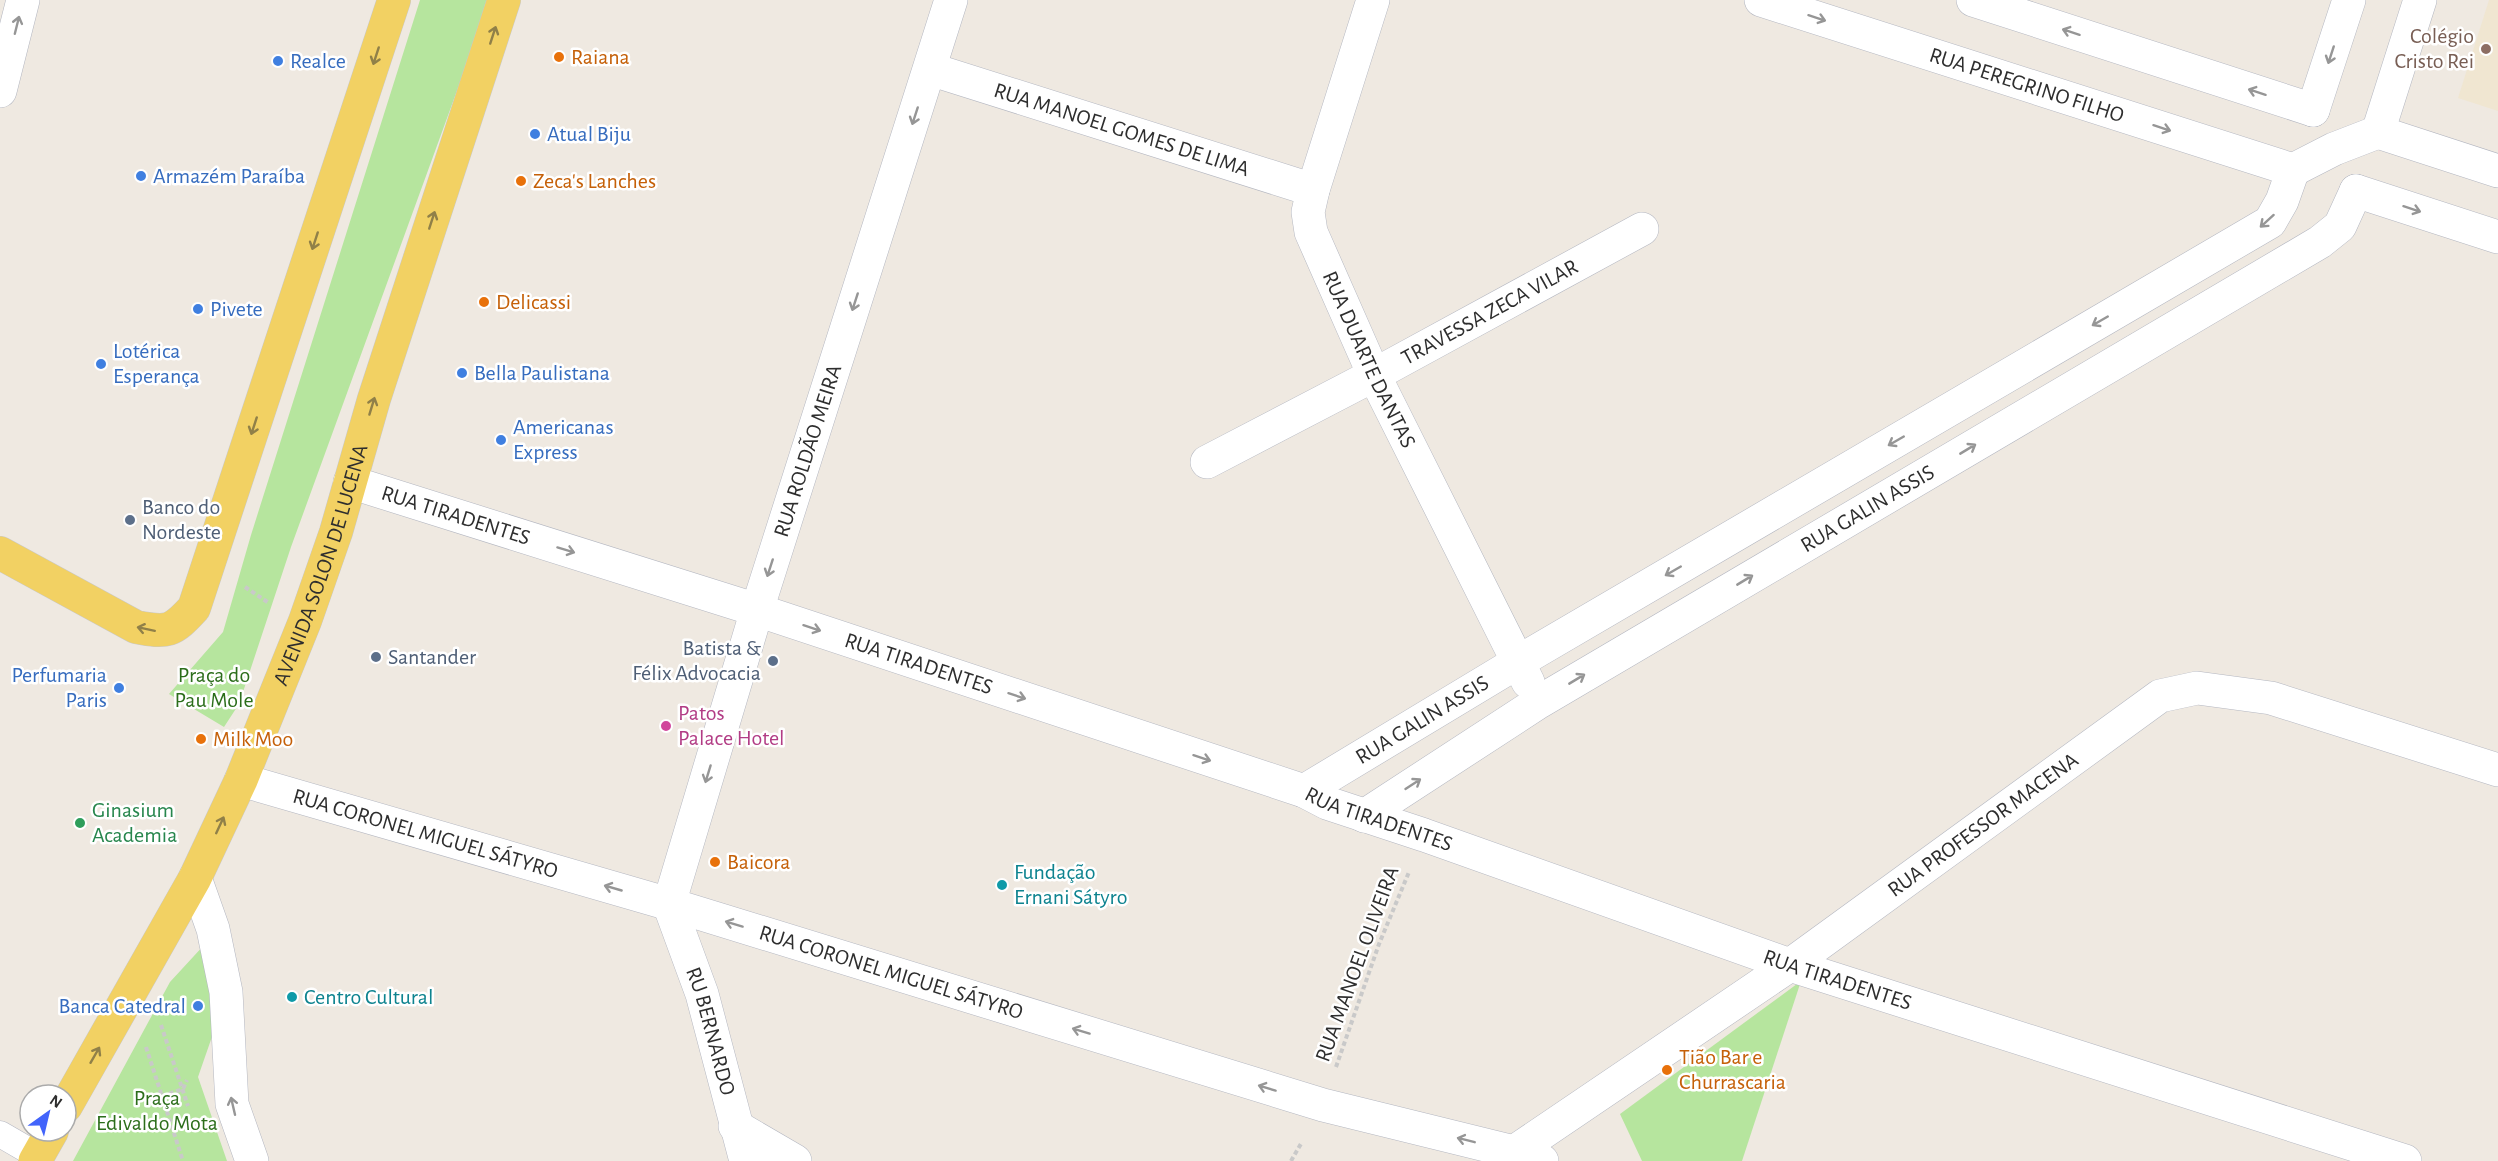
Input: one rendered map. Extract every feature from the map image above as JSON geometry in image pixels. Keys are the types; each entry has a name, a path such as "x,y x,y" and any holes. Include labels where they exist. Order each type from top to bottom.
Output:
{"main road":[{"path":"0,553 136,627 161,632 176,628 194,608 394,0"},
{"name":"AVENIDA SOLON DE LUCENA","path":"78,1085 195,878 241,780 305,621 336,532 378,388 504,0"}],"street":[{"path":"0,91 23,0"},
{"name":"RUA ROLDÃO MEIRA","path":"669,904 757,610 951,0"},
{"name":"RUA DUARTE DANTAS","path":"1373,0 1313,190 1308,212 1311,232 1374,375 1539,702"},
{"name":"RUA PEREGRINO FILHO","path":"1761,0 2293,170"},
{"path":"1973,0 2313,110 2356,191 2498,237"},
{"path":"2313,110 2349,0"},
{"path":"2378,132 2420,0"},
{"name":"RUA MANOEL GOMES DE LIMA","path":"930,69 1313,190"},
{"path":"2293,170 2334,149 2378,132 2498,171"},
{"name":"RUA GALIN ASSIS","path":"1304,791 1518,662 2270,222 2282,201 2293,170"},
{"name":"RUA GALIN ASSIS","path":"1364,816 1539,702 2320,242 2340,226 2356,191"},
{"name":"TRAVESSA ZECA VILAR","path":"1207,462 1374,375 1642,230"},
{"name":"RUA TIRADENTES","path":"350,482 757,610 1304,791 1327,803 1425,835 1790,965 2405,1161"},
{"name":"RUA PROFESSOR MACENA","path":"1528,1156 2160,696 2197,688 2271,698 2498,770"},
{"name":"RUA CORONEL MIGUEL SÁTYRO","path":"241,780 669,904 1323,1105 1528,1156"},
{"path":"195,878 213,929 226,992 232,1104 252,1161"},
{"name":"RU BERNARDO","path":"669,904 702,994 746,1161"},
{"path":"735,1126 795,1161"}],"lane":[{"path":"0,1134 41,1149"}],"path":[{"path":"213,552 238,582 272,605 305,621"},
{"name":"RUA MANOEL OLIVEIRA","path":"1323,1105 1379,944 1425,835"},
{"path":"129,996 157,1013 189,1110"},
{"path":"143,1038 183,1161"}],"shaded area":[{"name":"Colégio Cristo Rei","path":"2489,0 2498,0 2498,111 2458,98"}],"green space":[{"name":"Praça do Pau Mole","path":"420,0 490,0 291,547 239,704 224,727 169,694 223,632 251,535"},
{"name":"Praça Edivaldo Mota","path":"205,944 222,1008 198,1077 227,1161 73,1161 170,982"},
{"path":"1801,981 1742,1161 1642,1161 1620,1114"}],"place":[{"name":"Colégio Cristo Rei","path":"2486,49"},
{"name":"Raiana","path":"559,57"},
{"name":"Realce","path":"278,61"},
{"name":"Atual Biju","path":"535,134"},
{"name":"Armazém Paraíba","path":"141,176"},
{"name":"Zeca's Lanches","path":"521,181"},
{"name":"Delicassi","path":"484,302"},
{"name":"Pivete","path":"198,309"},
{"name":"Lotérica Esperança","path":"101,364"},
{"name":"Bella Paulistana","path":"462,373"},
{"name":"Americanas Express","path":"501,440"},
{"name":"Banco do Nordeste","path":"130,520"},
{"name":"Santander","path":"376,657"},
{"name":"Batista & Félix Advocacia","path":"773,661"},
{"name":"Perfumaria Paris","path":"119,688"},
{"name":"Patos Palace Hotel","path":"666,726"},
{"name":"Milk Moo","path":"201,739"},
{"name":"Ginasium Academia","path":"80,823"},
{"name":"Baicora","path":"715,862"},
{"name":"Fundação Ernani Sátyro","path":"1002,885"},
{"name":"Centro Cultural","path":"292,997"},
{"name":"Banca Catedral","path":"198,1006"},
{"name":"Tião Bar e Churrascaria","path":"1667,1070"}]}
